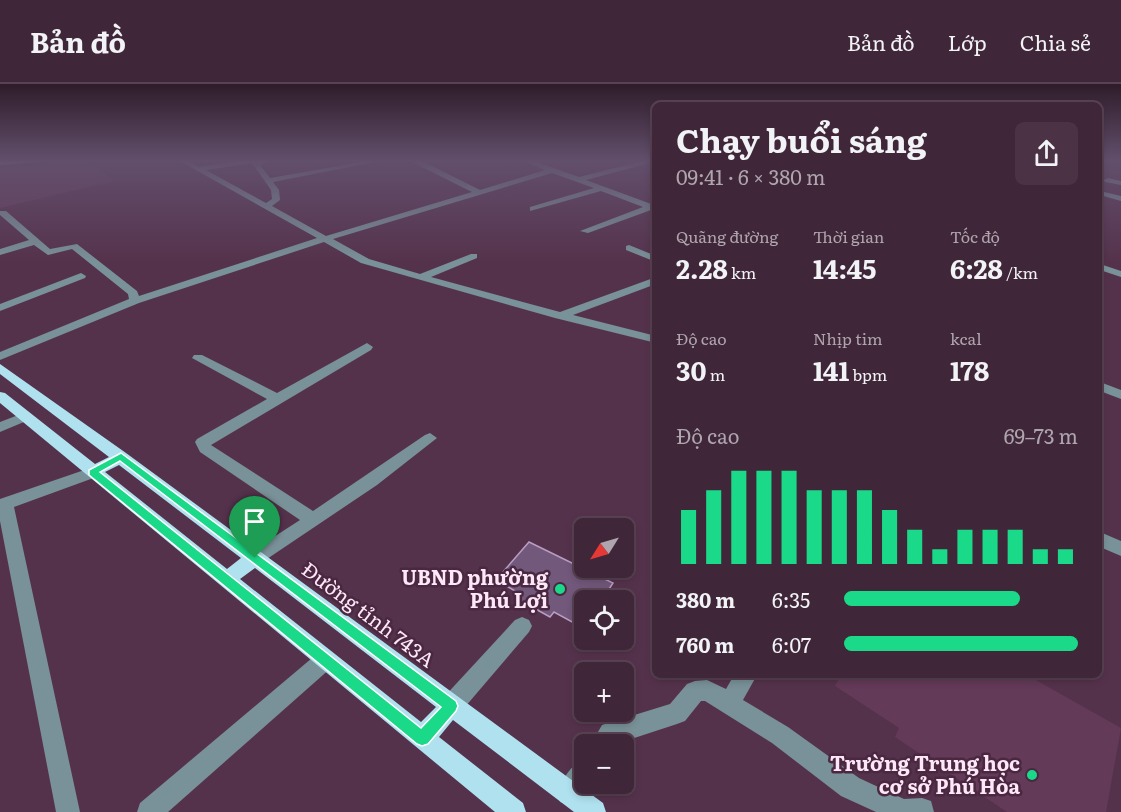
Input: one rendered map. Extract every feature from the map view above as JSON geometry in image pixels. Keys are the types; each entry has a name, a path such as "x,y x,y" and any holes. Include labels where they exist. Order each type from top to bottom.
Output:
{"main road":[{"name":"Đường tỉnh 743A","path":"0,368 594,812"},
{"path":"0,396 514,812"},
{"path":"93,472 121,457"},
{"path":"226,580 255,558"},
{"path":"422,738 451,706"}],"street":[{"path":"242,194 365,261 560,316 652,339"},
{"path":"265,207 276,200 275,194"},
{"path":"0,356 135,300 468,194"},
{"path":"533,209 583,194"},
{"path":"614,194 652,208"},
{"path":"1103,194 1121,199"},
{"path":"585,231 652,208"},
{"path":"3,213 50,252 74,246 133,293 135,300"},
{"path":"0,252 36,241"},
{"path":"629,248 652,258"},
{"path":"421,277 474,256"},
{"path":"1102,268 1121,274"},
{"path":"0,308 81,276"},
{"path":"560,316 652,282"},
{"path":"313,520 202,444 204,439 367,347"},
{"path":"198,358 276,398"},
{"path":"1102,387 1121,395"},
{"path":"0,428 26,416"},
{"path":"255,558 430,438"},
{"path":"68,812 3,505 93,472"},
{"path":"1102,539 1121,549"},
{"path":"451,706 522,626"},
{"path":"149,812 326,660"},
{"path":"729,704 744,678"},
{"path":"609,734 677,713 695,691 707,690 780,735 850,787 880,803 910,811"},
{"path":"569,793 574,786"}],"shaded area":[{"path":"0,194 59,194 0,208"},
{"name":"Trường Trung học cơ sở Phú Hòa","path":"839,678 1032,678 1121,728 1106,812 1007,812 895,737 899,728 835,686"}],"building":[{"name":"UBND phường Phú Lợi","path":"529,542 574,564 574,578 603,578 613,583 608,590 574,590 574,623 554,612 550,617 519,600 522,595 496,580"}],"place":[{"name":"UBND phường Phú Lợi","path":"560,589"},
{"name":"Trường Trung học cơ sở Phú Hòa","path":"1032,775"}],"route":[{"path":"121,457 255,558 451,706 422,738 93,472 121,457"}]}
